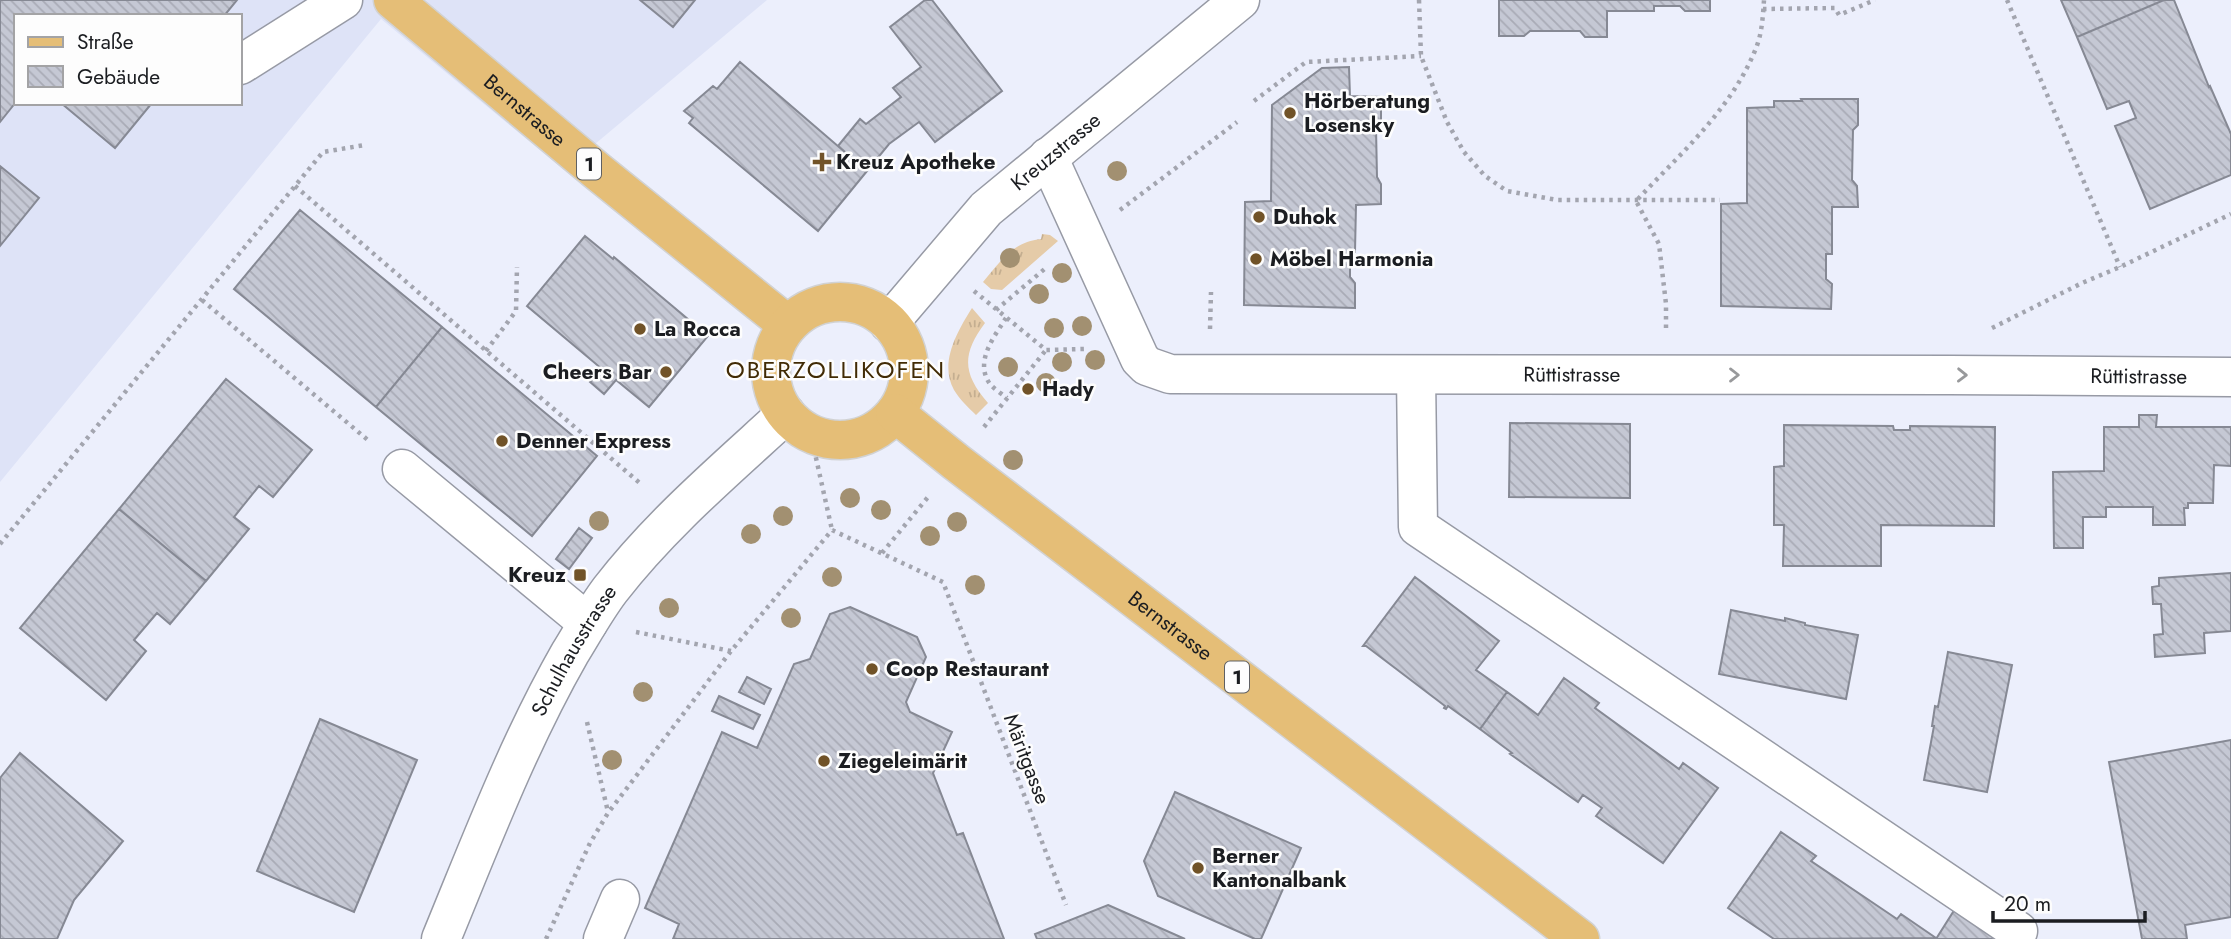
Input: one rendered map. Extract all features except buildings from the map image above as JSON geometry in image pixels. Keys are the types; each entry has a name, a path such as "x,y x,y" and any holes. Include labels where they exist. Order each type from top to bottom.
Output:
{"main road":[{"name":"Bernstrasse","path":"393,0 597,171 788,325"},
{"path":"838,301 875,311 889,323 901,338 907,357 906,386 895,413 871,432 856,438 825,439 798,424 777,401 772,385 773,354 788,325 802,313 819,304 838,301"},
{"name":"Bernstrasse","path":"895,413 1580,939"}],"street":[{"path":"242,64 344,0"},
{"name":"Kreuzstrasse","path":"889,323 986,209 1240,0"},
{"name":"Rüttistrasse","path":"1048,157 1133,347 1147,366 1170,374 2231,377"},
{"path":"1416,375 1418,527 2018,931"},
{"name":"Schulhausstrasse","path":"441,939 517,758 550,688 609,592 676,515 798,424"},
{"path":"402,469 579,638"},
{"path":"603,939 620,899"}],"path":[{"path":"1419,0 1421,57 1447,122 1464,152 1485,176 1507,191 1557,200 1720,200"},
{"path":"1636,201 1713,120 1744,72 1758,46 1764,0"},
{"path":"1763,9 1835,8 1839,15 1875,0"},
{"path":"2007,0 2120,267"},
{"path":"1254,101 1306,62 1421,57"},
{"path":"0,544 323,152 365,145"},
{"path":"295,186 676,515"},
{"path":"1636,201 1659,244 1666,304"},
{"path":"1949,375 1963,350 1995,326 2231,214"},
{"path":"486,351 516,311 517,267"},
{"path":"1210,313 1211,292"},
{"path":"202,300 402,469"},
{"path":"1006,318 1046,350 1007,398 991,385 984,373 985,357 991,341 1006,318"},
{"path":"546,939 590,842 608,813 732,651 832,530 798,424"},
{"path":"882,553 956,462"},
{"name":"Märitgasse","path":"832,530 943,582 1066,905"},
{"path":"608,813 579,638 732,651"}],"shaded area":[{"path":"0,0 767,0 564,170 381,19 0,482"}],"green space":[{"path":"1042,234 1050,235 1058,241 1002,290 991,289 983,282 1015,248 1041,239"},
{"path":"972,308 985,323 972,344 968,363 973,382 988,403 976,415 954,390 948,369 956,337"}],"place":[{"name":"Hörberatung Losensky","path":"1290,113"},
{"name":"Kreuz Apotheke","path":"822,162"},
{"name":"Duhok","path":"1259,217"},
{"name":"Möbel Harmonia","path":"1256,259"},
{"name":"La Rocca","path":"640,329"},
{"name":"Cheers Bar","path":"666,372"},
{"name":"Hady","path":"1028,389"},
{"name":"Denner Express","path":"502,441"},
{"name":"Kreuz","path":"580,575"},
{"name":"Coop Restaurant","path":"872,669"},
{"name":"Ziegeleimärit","path":"824,761"},
{"name":"Berner Kantonalbank","path":"1198,868"}],"district":[{"name":"OBERZOLLIKOFEN","path":"836,370"}]}
